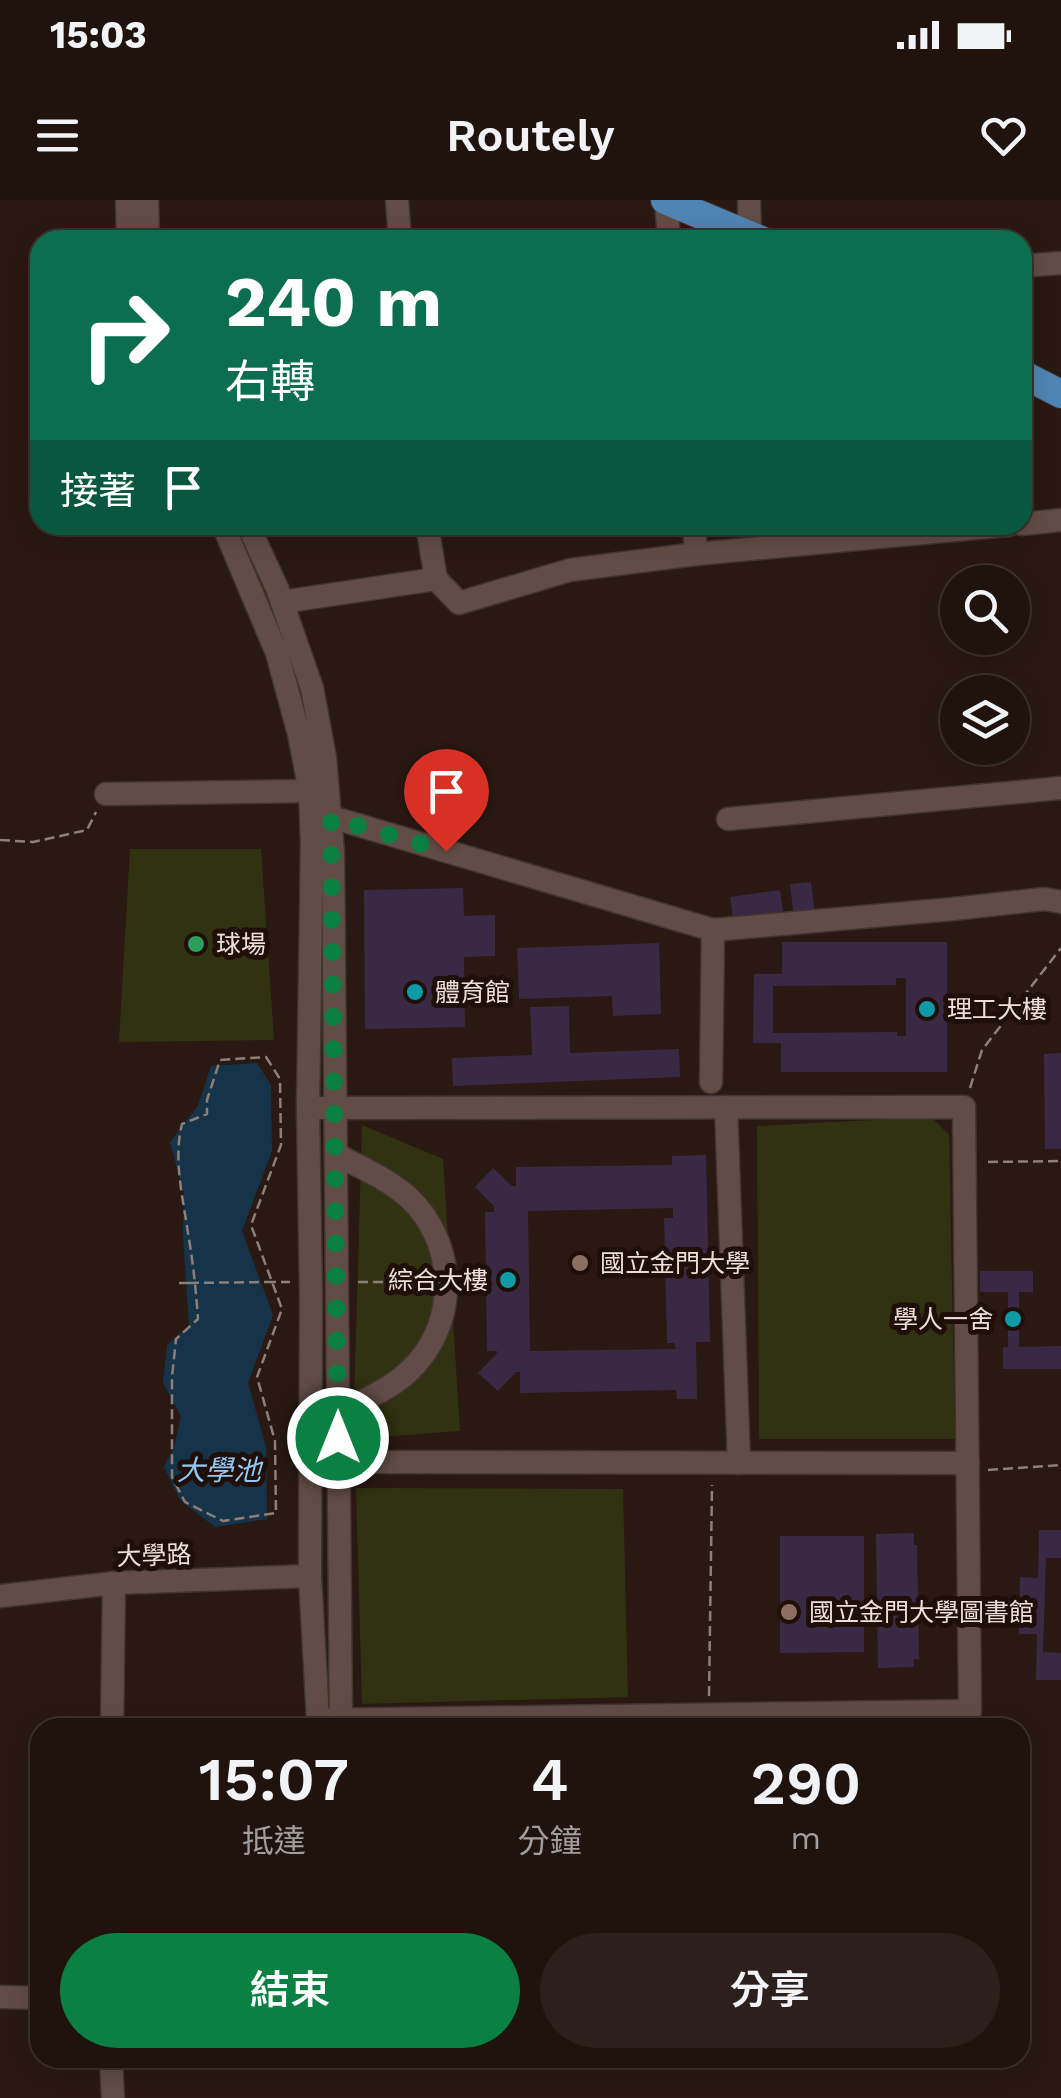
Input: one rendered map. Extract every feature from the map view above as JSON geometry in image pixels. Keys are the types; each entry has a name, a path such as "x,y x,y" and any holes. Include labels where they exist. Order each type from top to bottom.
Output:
{"main road":[{"path":"666,200 739,230"},
{"path":"1032,379 1061,394"}],"street":[{"path":"126,200 128,230"},
{"path":"147,200 148,230"},
{"path":"397,200 399,230"},
{"path":"666,200 668,230"},
{"path":"749,200 755,230"},
{"path":"1032,265 1061,264"},
{"path":"1032,523 1061,520"},
{"path":"227,535 277,653 310,792 310,1576 330,1718"},
{"path":"252,535 282,602 312,688 331,818 338,1462 330,1718"},
{"path":"429,535 436,580 460,603 570,570 901,535"},
{"path":"695,535 696,554"},
{"path":"282,602 436,580"},
{"path":"728,819 1061,788"},
{"path":"106,794 310,792"},
{"path":"331,818 713,930 1044,899 1061,902"},
{"path":"711,1082 713,930"},
{"path":"308,1108 964,1106 970,1711 481,1718"},
{"path":"726,1107 740,1463"},
{"path":"336,1154 408,1196 431,1224 444,1257 447,1293 438,1332 416,1365 384,1389 338,1413"},
{"path":"311,1462 968,1464"},
{"name":"大學路","path":"0,1596 114,1583 310,1576"},
{"path":"112,1718 114,1583"},
{"path":"0,1997 30,1998"},
{"path":"112,2068 113,2098"}],"path":[{"path":"0,840 34,842 87,830 106,794"},
{"path":"964,1106 982,1050 1061,948"},
{"path":"266,1057 280,1079 281,1145 250,1225 273,1282 282,1308 258,1376 275,1441 276,1512 224,1521 185,1502 172,1477 176,1339 198,1319 180,1186 179,1135 182,1124 208,1114 207,1100 220,1060 266,1057"},
{"path":"964,1162 1061,1161"},
{"path":"178,1284 310,1282"},
{"path":"358,1282 433,1282"},
{"path":"708,1715 713,1463"},
{"path":"968,1464 991,1470 1061,1465"}],"shaded area":[{"name":"球場","path":"130,849 261,849 274,1040 119,1042"},
{"path":"931,1117 949,1135 955,1439 759,1439 757,1126"},
{"path":"362,1125 443,1159 460,1431 353,1439"},
{"path":"356,1488 623,1489 628,1697 362,1704"}],"water":[{"name":"大學池","path":"257,1063 271,1085 272,1151 242,1231 273,1315 248,1383 266,1447 267,1519 215,1527 180,1500 164,1467 174,1447 181,1416 163,1383 167,1345 189,1325 184,1194 170,1142 198,1106 211,1066"}],"building":[{"path":"811,882 815,915 794,917 790,884"},
{"name":"體育館","path":"463,888 464,916 495,915 495,956 464,957 465,1027 365,1029 364,890"},
{"path":"780,890 784,919 734,925 730,897"},
{"name":"理工大樓","path":"782,942 947,942 947,1072 781,1072 781,1043 753,1043 754,974 782,974","holes":["896,978 906,978 906,1036 897,1036 897,1032 773,1033 773,986 896,985"]},
{"path":"659,943 661,1014 613,1016 612,996 519,999 517,948"},
{"path":"569,1006 570,1053 679,1049 680,1077 453,1086 452,1058 532,1055 530,1007"},
{"path":"1061,1053 1061,1149 1045,1149 1044,1054"},
{"name":"綜合大樓","path":"706,1155 710,1342 696,1342 697,1399 677,1399 676,1390 520,1393 520,1372 498,1391 478,1373 497,1351 487,1351 485,1212 494,1212 494,1206 475,1187 493,1168 516,1186 516,1167 672,1165 672,1156","holes":["673,1208 673,1218 664,1218 667,1343 674,1343 676,1349 530,1351 528,1211"]},
{"name":"學人一舍","path":"980,1271 1033,1271 1033,1292 1019,1292 1019,1347 1061,1346 1061,1369 1003,1369 1003,1347 1008,1347 1008,1292 980,1292"},
{"path":"1039,1530 1061,1530 1061,1558 1046,1558 1043,1652 1061,1653 1061,1680 1036,1680 1037,1634 1019,1634 1020,1577 1038,1578"},
{"path":"914,1533 919,1659 914,1659 914,1667 878,1668 876,1534"},
{"path":"780,1536 864,1536 864,1652 780,1653"}],"place":[{"name":"球場","path":"196,944"},
{"name":"體育館","path":"415,992"},
{"name":"理工大樓","path":"927,1009"},
{"name":"國立金門大學","path":"580,1263"},
{"name":"綜合大樓","path":"508,1280"},
{"name":"學人一舍","path":"1013,1319"},
{"name":"國立金門大學圖書館","path":"789,1612"}],"route":[{"path":"338,1438 331,818 446,851"}]}
